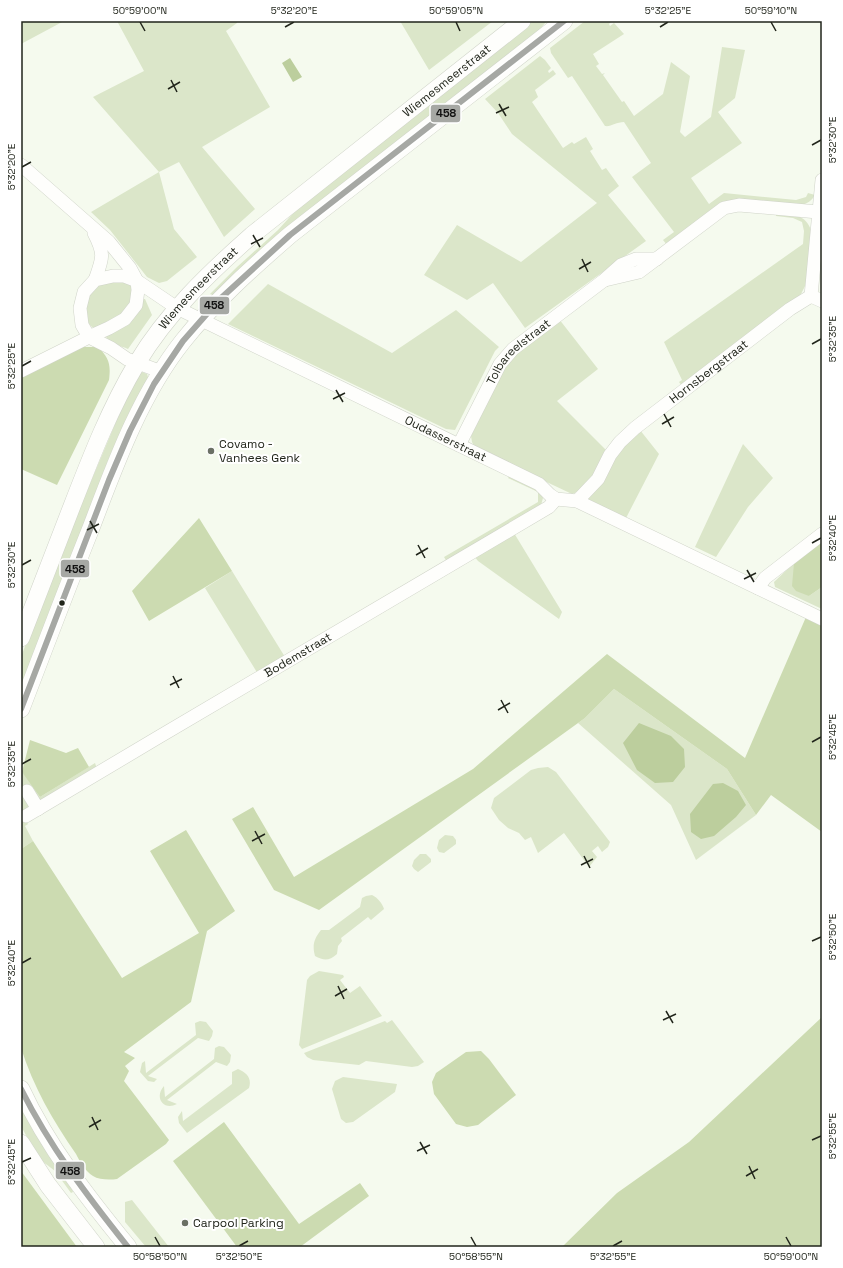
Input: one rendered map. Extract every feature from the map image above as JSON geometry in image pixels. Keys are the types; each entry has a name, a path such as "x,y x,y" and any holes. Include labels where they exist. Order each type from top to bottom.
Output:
{"main road":[{"name":"Wiemesmeerstraat","path":"21,638 92,456 114,406 138,362 177,308 211,272 252,235 522,21"},
{"name":"Wiemesmeerstraat","path":"21,709 114,466 138,414 162,372 182,342 200,320 226,293 255,265 290,235 564,21"},
{"path":"21,1089 30,1108 67,1169 97,1210 128,1247"},
{"path":"21,1143 48,1184 96,1247"}],"street":[{"name":"Oudasserstraat","path":"21,165 109,242 130,268 138,281 177,308 539,484 550,496 556,499"},
{"path":"816,299 818,212 822,180"},
{"name":"Tolbareelstraat","path":"459,445 500,364 513,349 603,281 639,272 724,208 739,206 818,212"},
{"name":"Oudasserstraat","path":"91,226 101,247 101,263 95,280"},
{"path":"21,371 88,337 109,328 126,318 136,305 138,281 124,276 95,280 84,292 80,308 82,325 88,337 111,348 127,359 162,372"},
{"name":"Hornsbergstraat","path":"577,501 598,478 610,455 620,442 635,428 790,309 816,299"},
{"path":"556,499 577,501 822,619"},
{"name":"Bodemstraat","path":"26,816 549,507 556,499"},
{"path":"758,588 765,578 822,534"},
{"path":"27,791 38,809"}],"shaded area":[{"path":"21,21 64,21 21,44"},
{"path":"117,21 237,21 237,23 226,31 270,107 202,147 255,209 224,237 179,162 159,172 93,97 144,71"},
{"path":"400,21 493,21 429,70"},
{"path":"533,21 547,21 538,31 252,257 213,295 210,294 278,230 298,208"},
{"path":"585,21 610,21 610,26 614,23 624,34 593,54 599,64 596,66 602,74 605,73 603,75 634,116 663,94 671,62 690,76 680,132 685,137 711,117 722,47 745,50 735,98 718,112 742,143 691,178 709,204 724,193 796,200 806,197 808,193 815,195 814,197 809,202 801,206 732,200 667,245 663,240 674,232 632,177 651,163 624,122 605,126 572,76 568,78 551,53 550,48"},
{"path":"540,56 551,68 548,71 549,73 553,70 556,74 535,90 538,97 532,102 563,148 572,142 574,144 586,137 593,149 590,151 602,170 606,168 619,186 608,195 646,241 525,328 493,283 467,300 424,275 457,225 521,262 597,203 512,134 498,113 485,99"},
{"path":"290,58 302,77 293,82 282,63"},
{"path":"159,172 174,229 197,257 167,281 159,283 147,277 110,230 91,212"},
{"path":"776,213 793,215 802,218 806,221 812,232 807,282 801,294 682,386 679,382 682,380 664,342 803,244 804,231 802,222 793,218 776,216"},
{"path":"113,278 131,284 133,296 124,313 97,329 89,324 87,319 85,308 87,298 93,287"},
{"path":"268,284 392,353 456,310 499,347 495,351 455,430 446,429 228,324"},
{"path":"141,299 145,299 152,315 128,349 109,340 105,335"},
{"path":"559,319 598,369 557,401 607,451 589,482 584,487 572,494 475,448 471,436 506,362"},
{"path":"82,347 98,347 102,351 107,358 109,365 109,380 57,485 21,469 21,378"},
{"path":"142,372 147,374 149,380 125,423 109,458 21,688 21,657 52,574 121,410"},
{"path":"640,430 659,454 625,520 587,501 587,496 614,457"},
{"path":"743,444 773,478 748,507 716,557 695,547"},
{"path":"510,475 540,490 543,498 541,505 447,562 444,557 538,502 538,492 508,478"},
{"path":"199,518 232,571 149,621 132,591"},
{"path":"514,533 562,612 559,619 478,561 474,556"},
{"path":"822,541 822,587 809,596 796,591 792,586 794,563"},
{"path":"794,563 809,596 822,587 822,609 775,587 774,582"},
{"path":"232,571 285,657 258,674 205,588"},
{"path":"806,617 822,625 822,832 771,795 756,815 727,769 614,689 585,718 319,910 274,890 232,819 253,807 294,877 473,769 607,654 745,758"},
{"path":"614,689 727,769 756,815 696,860 671,805 578,723"},
{"path":"639,723 671,736 684,749 685,767 673,782 655,783 637,770 623,743"},
{"path":"30,740 66,753 78,748 89,767 40,797 22,772"},
{"path":"95,763 97,769 45,799 28,802 28,809 22,813 28,824 25,826 33,841 21,849 21,771 27,777 40,797"},
{"path":"548,767 556,772 610,842 608,847 602,852 598,846 592,851 597,857 589,867 564,833 538,853 531,837 525,840 519,833 508,828 499,820 491,808 494,798 531,770"},
{"path":"723,783 738,791 746,805 736,817 714,836 701,839 691,832 690,814 713,784"},
{"path":"186,830 235,911 207,931 191,1002 124,1052 135,1058 125,1066 129,1071 124,1081 169,1140 166,1144 117,1179 108,1180 98,1178 90,1174 83,1166 59,1129 31,1076 21,1048 21,849 33,841 122,978 199,933 150,851"},
{"path":"445,835 453,836 456,840 456,844 444,853 439,852 437,848 439,840"},
{"path":"420,854 426,854 431,859 431,862 418,872 412,866 414,860"},
{"path":"372,895 380,901 384,909 371,920 368,917 341,938 342,941 338,946 337,954 326,960 315,956 314,942 321,930 329,930 360,907 362,898"},
{"path":"319,971 343,975 344,977 340,980 350,993 360,986 382,1016 302,1049 299,1045 307,980 310,976"},
{"path":"822,1017 822,1247 562,1247 617,1193 689,1142"},
{"path":"392,1020 424,1062 418,1066 412,1067 366,1061 359,1065 313,1060 307,1057 304,1053 385,1021 387,1023"},
{"path":"200,1021 206,1022 213,1031 209,1041 198,1038 148,1076 157,1079 154,1082 148,1081 140,1072 142,1063 145,1061 146,1073 196,1035 195,1023"},
{"path":"219,1046 224,1047 231,1055 230,1062 227,1066 216,1062 167,1100 177,1104 168,1106 164,1104 160,1098 160,1094 164,1086 165,1097 214,1059 215,1048"},
{"path":"481,1051 489,1059 516,1095 478,1125 467,1127 456,1124 434,1094 432,1082 436,1073 466,1052"},
{"path":"238,1069 248,1076 250,1081 249,1088 187,1133 179,1123 178,1117 182,1111 183,1121 232,1084 232,1072"},
{"path":"343,1077 397,1084 395,1092 353,1122 346,1123 341,1119 332,1089 335,1081"},
{"path":"21,1106 73,1192 71,1193 55,1171 42,1161 28,1139 21,1126"},
{"path":"224,1122 299,1224 360,1183 369,1196 300,1247 237,1247 173,1161"},
{"path":"21,1171 77,1247 21,1247"},
{"path":"132,1200 169,1247 146,1247 125,1222 125,1202"}],"transit line":[{"name":"458","path":"21,709 109,480 130,431 154,384 183,341 220,299 290,235 564,21"},
{"name":"458","path":"21,1089 44,1131 70,1171 128,1247"}],"place":[{"name":"Covamo - Vanhees Genk","path":"211,451"},
{"name":"Carpool Parking","path":"185,1223"}]}
